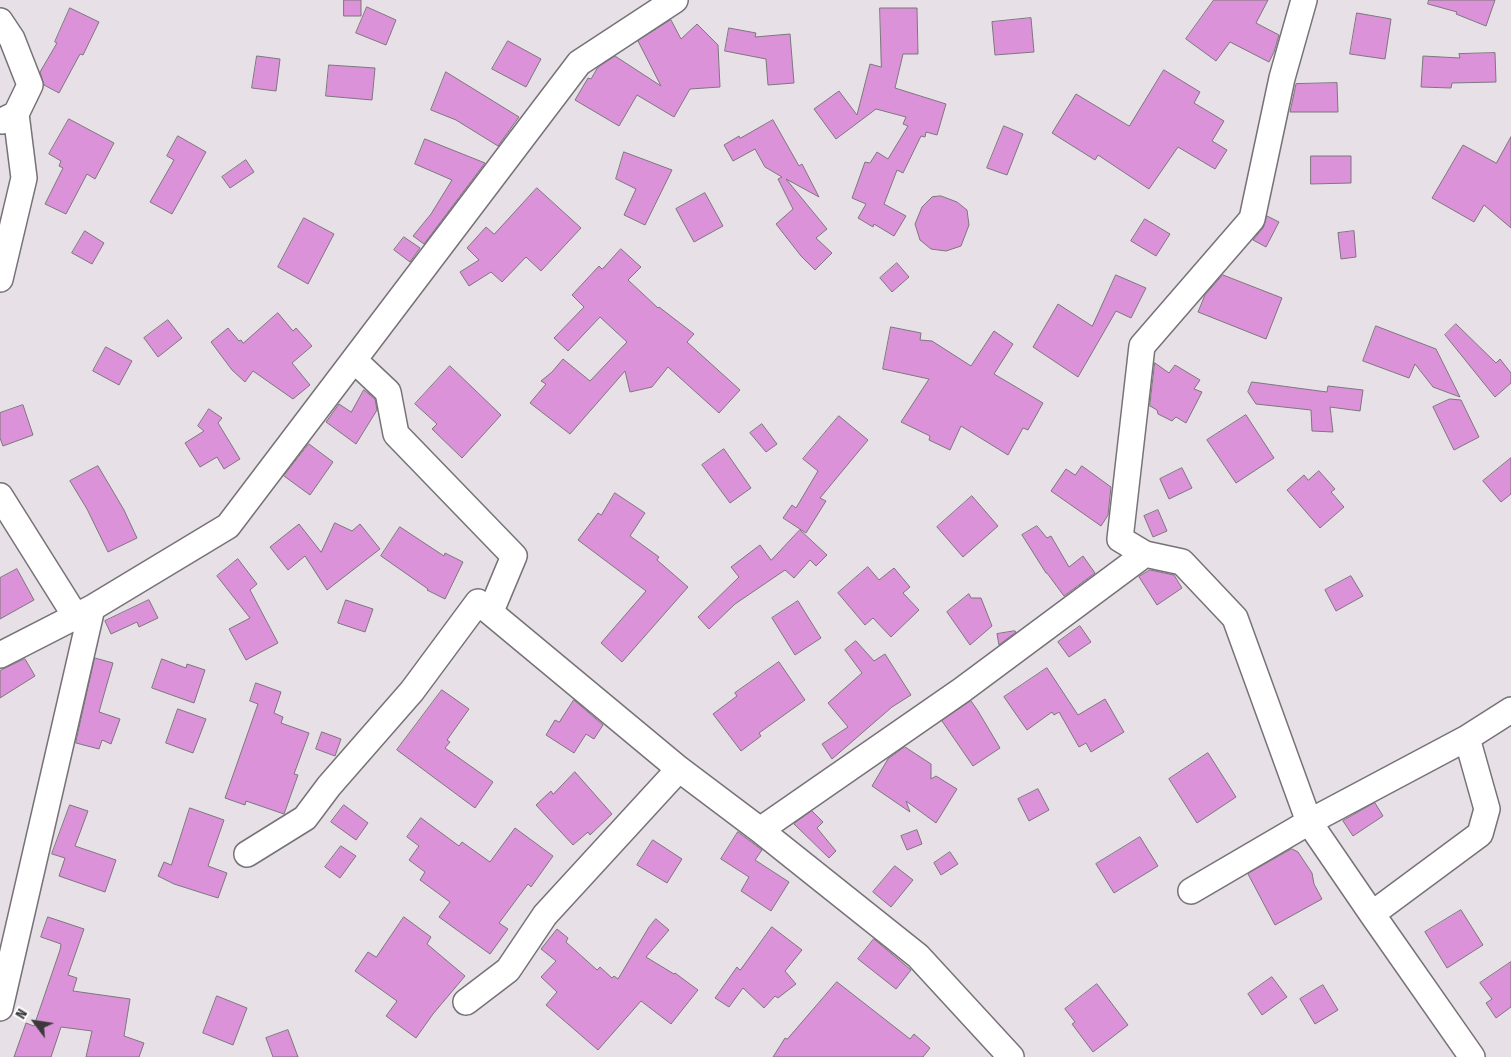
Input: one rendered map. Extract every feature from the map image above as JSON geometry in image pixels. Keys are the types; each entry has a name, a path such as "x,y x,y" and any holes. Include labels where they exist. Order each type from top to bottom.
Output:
{"street":[{"path":"1304,0 1282,78 1252,219 1142,346 1120,539 1145,554 1182,562 1234,618 1309,822 1472,1057"},
{"path":"0,655 84,613 228,526 579,63 664,2"},
{"path":"0,21 12,39 30,85 8,118 24,178 0,279"},
{"path":"354,360 388,392 396,434 514,556 491,611"},
{"path":"0,496 84,613 0,1008"},
{"path":"760,830 962,690 1145,554"},
{"path":"247,854 306,818 330,786 412,691 478,602 679,770 760,830 918,956 1011,1057"},
{"path":"1191,891 1309,822 1467,738 1511,710"},
{"path":"1372,914 1480,834 1488,810 1467,738"},
{"path":"466,1002 508,970 545,915 679,770"}],"building":[{"path":"344,0 361,0 361,16 344,16"},
{"path":"1214,0 1268,0 1256,23 1279,35 1269,62 1230,42 1216,61 1186,39"},
{"path":"1429,0 1495,0 1486,26 1456,14 1457,12 1428,4"},
{"path":"367,7 396,20 386,45 356,33"},
{"path":"70,8 99,22 83,55 80,54 59,93 44,85 40,72 57,43 55,42"},
{"path":"880,8 917,8 918,54 903,54 895,88 946,104 937,135 926,132 925,137 921,136 903,173 897,170 884,204 906,216 894,236 874,224 873,227 858,218 866,204 852,198 865,162 870,163 877,152 888,159 908,126 903,124 906,117 876,109 836,139 814,109 839,91 857,115 870,64 881,67"},
{"path":"1357,13 1391,19 1385,59 1350,54"},
{"path":"1031,18 1034,52 995,55 992,22"},
{"path":"671,20 681,39 697,24 718,45 720,87 690,89 674,117 637,95 619,126 575,100 588,78 591,79 598,67 615,56 661,86 638,41"},
{"path":"729,28 756,33 755,37 790,34 794,83 768,85 766,59 725,51"},
{"path":"508,41 541,59 526,87 492,69"},
{"path":"1495,53 1496,82 1452,83 1451,88 1421,87 1423,56 1460,58 1459,54"},
{"path":"257,56 280,59 276,91 252,88"},
{"path":"329,65 375,68 372,100 326,96"},
{"path":"1164,70 1200,92 1194,103 1224,121 1212,141 1227,150 1215,169 1178,147 1149,189 1098,155 1095,160 1052,133 1076,94 1129,126"},
{"path":"446,72 519,117 498,146 456,120 431,110"},
{"path":"1337,83 1338,112 1290,112 1296,84"},
{"path":"69,119 114,143 95,179 87,174 66,214 45,204 63,168 59,166 61,161 49,154"},
{"path":"773,120 799,166 802,164 819,197 786,179 827,229 816,238 832,253 815,270 801,256 776,224 793,209 778,179 782,177 765,167 755,149 733,161 724,145"},
{"path":"1004,126 1023,134 1007,175 987,168"},
{"path":"178,136 206,152 172,214 150,202 174,160 167,156"},
{"path":"1511,137 1511,228 1484,205 1474,222 1432,198 1463,145 1496,163"},
{"path":"425,139 485,163 424,244 413,236 431,214 452,180 415,164"},
{"path":"624,152 672,170 645,225 624,215 636,189 616,179"},
{"path":"1311,156 1351,156 1351,183 1311,184"},
{"path":"246,160 254,172 230,188 222,177"},
{"path":"537,188 581,228 541,271 526,257 502,282 491,272 469,286 460,272 479,260 467,248 486,227 494,234"},
{"path":"705,193 723,226 694,242 676,209"},
{"path":"941,196 957,202 967,210 969,225 961,246 946,251 931,249 920,240 915,224 922,207 932,197"},
{"path":"1267,216 1279,222 1266,247 1253,240 1263,228"},
{"path":"304,218 334,234 308,284 278,267"},
{"path":"1145,219 1170,234 1156,256 1131,241"},
{"path":"85,231 104,243 92,264 72,253"},
{"path":"1354,231 1356,257 1341,259 1338,233"},
{"path":"404,237 420,248 410,262 394,250"},
{"path":"621,249 641,267 628,280 658,308 694,334 687,342 740,390 719,413 668,367 652,387 630,392 625,371 570,434 530,403 546,384 541,381 563,359 590,381 627,342 600,317 568,351 554,338 584,307 572,295 599,266 602,269"},
{"path":"897,263 909,277 892,292 880,278"},
{"path":"1116,275 1146,288 1131,318 1116,311 1078,377 1033,347 1058,304 1092,326"},
{"path":"1223,275 1282,298 1266,339 1198,312 1205,295"},
{"path":"278,313 293,331 296,328 312,346 292,363 310,385 293,399 253,371 245,382 232,370 211,342 228,328 243,343"},
{"path":"168,320 182,338 158,357 144,338"},
{"path":"1456,324 1496,363 1500,359 1511,373 1511,383 1495,397 1445,335"},
{"path":"1376,326 1436,349 1460,397 1433,387 1415,364 1409,378 1363,361"},
{"path":"891,327 921,333 920,340 932,341 971,366 994,331 1013,344 994,374 1043,403 1028,430 1023,428 1008,455 961,426 950,450 929,440 930,436 901,422 929,379 883,369"},
{"path":"106,347 132,361 119,385 93,371"},
{"path":"1155,363 1169,373 1175,365 1200,380 1194,389 1202,392 1186,423 1176,417 1172,421 1158,414 1157,410 1150,406"},
{"path":"450,366 501,415 462,458 432,429 437,424 415,404"},
{"path":"1252,382 1327,392 1328,386 1363,390 1360,411 1330,407 1333,432 1312,431 1311,410 1256,404 1248,392"},
{"path":"364,390 375,399 377,410 356,444 326,422 339,404 351,412"},
{"path":"1450,399 1461,400 1479,437 1454,450 1433,407"},
{"path":"23,405 33,435 3,446 0,438 0,413"},
{"path":"209,409 222,418 218,423 240,459 224,469 217,457 200,467 185,443 204,431 198,426"},
{"path":"1246,415 1274,458 1236,483 1207,440"},
{"path":"839,416 868,440 820,498 826,501 806,533 783,518 792,505 796,508 818,471 803,459"},
{"path":"762,424 777,444 766,452 750,433"},
{"path":"309,444 333,462 310,495 284,476"},
{"path":"724,449 751,488 730,503 702,465"},
{"path":"1511,458 1511,494 1501,502 1483,481"},
{"path":"98,466 124,510 137,538 108,552 87,509 70,481"},
{"path":"1082,466 1111,487 1108,515 1101,526 1051,491 1066,469 1075,475"},
{"path":"1182,468 1192,488 1169,499 1160,479"},
{"path":"1319,471 1335,489 1331,492 1344,507 1320,528 1287,490 1304,475 1308,480"},
{"path":"615,493 645,513 630,536 659,557 657,560 688,587 622,662 601,643 646,591 578,540 598,513 601,515"},
{"path":"972,496 998,526 963,557 937,527"},
{"path":"1158,510 1167,531 1153,537 1144,516"},
{"path":"335,523 352,531 360,524 380,549 327,590 305,556 288,570 270,547 299,524 321,552"},
{"path":"1037,526 1047,538 1051,536 1069,567 1083,556 1095,573 1064,596 1046,573 1022,535"},
{"path":"400,527 444,556 445,553 463,562 445,599 427,590 381,556"},
{"path":"800,530 827,555 816,566 810,560 794,578 785,570 735,604 709,629 698,617 739,577 731,567 760,545 771,560"},
{"path":"238,559 257,584 250,590 278,643 246,660 229,629 250,618 217,576"},
{"path":"868,567 879,580 894,568 910,587 903,593 919,610 891,637 873,618 865,625 838,593"},
{"path":"17,569 34,600 0,619 0,578"},
{"path":"1150,570 1174,575 1182,588 1157,605 1139,577"},
{"path":"1351,576 1363,596 1336,611 1325,590"},
{"path":"969,594 971,598 981,598 992,626 970,645 947,612"},
{"path":"149,600 158,618 139,627 137,622 111,634 105,621"},
{"path":"346,600 373,609 365,632 338,623"},
{"path":"798,601 821,638 795,655 772,618"},
{"path":"1080,626 1091,642 1069,657 1058,642"},
{"path":"1016,632 999,645 997,634"},
{"path":"856,641 874,661 885,654 911,695 892,707 832,759 822,744 848,727 828,703 862,673 845,650"},
{"path":"95,658 113,663 99,712 120,719 111,744 102,740 99,749 76,743"},
{"path":"25,659 35,676 0,698 0,671"},
{"path":"162,659 186,668 187,664 205,670 194,703 152,688"},
{"path":"779,662 805,700 759,733 761,736 741,751 713,714 737,696 735,693"},
{"path":"1047,668 1078,715 1105,699 1124,732 1091,752 1086,743 1079,747 1059,712 1054,715 1052,712 1027,730 1004,697"},
{"path":"256,683 281,692 274,713 283,717 281,723 309,733 294,774 298,775 284,814 246,801 245,805 225,798 258,704 250,701"},
{"path":"442,690 469,709 447,740 450,742 445,748 493,782 475,808 397,750"},
{"path":"574,700 603,725 594,739 586,734 574,753 546,735 555,720 559,722"},
{"path":"971,701 1000,748 973,766 942,721"},
{"path":"178,709 206,719 193,753 166,743"},
{"path":"322,732 341,739 335,756 316,749"},
{"path":"905,747 931,764 931,779 936,776 957,789 936,823 906,801 910,812 872,786 888,759"},
{"path":"1208,753 1236,797 1197,823 1169,779"},
{"path":"575,772 612,814 590,835 588,832 573,845 536,805 551,791 553,794"},
{"path":"1038,789 1049,810 1029,821 1018,799"},
{"path":"1375,803 1383,816 1353,836 1343,821"},
{"path":"70,805 88,811 75,846 116,860 105,892 59,876 65,858 52,854"},
{"path":"344,805 368,823 356,840 331,822"},
{"path":"190,808 224,820 208,866 227,873 218,898 174,884 158,876 164,862 171,865"},
{"path":"812,811 823,822 817,828 836,851 829,858 794,824"},
{"path":"421,818 459,846 462,842 490,862 515,828 553,856 531,887 528,884 499,923 508,929 490,954 439,917 450,902 420,880 425,872 409,860 419,846 407,837"},
{"path":"917,830 922,844 907,850 901,836"},
{"path":"738,832 762,850 755,860 789,882 771,911 741,891 749,877 721,859"},
{"path":"1140,837 1158,866 1114,893 1096,864"},
{"path":"653,840 682,859 667,883 637,865"},
{"path":"341,846 356,856 340,878 325,867"},
{"path":"1292,849 1298,852 1312,873 1314,884 1322,899 1275,925 1248,874"},
{"path":"950,852 958,864 941,875 934,863"},
{"path":"895,866 913,880 891,907 873,892"},
{"path":"1461,910 1483,945 1447,968 1425,932"},
{"path":"48,917 84,929 68,975 77,978 73,991 130,999 124,1036 144,1043 139,1057 86,1057 92,1031 61,1027 51,1057 14,1057 26,1023 34,1026 60,950 61,944 41,937"},
{"path":"404,917 431,937 427,944 465,976 433,1014 416,1038 386,1016 397,1001 355,971 368,952 376,957"},
{"path":"656,919 669,930 646,957 675,973 698,990 671,1024 641,1001 598,1050 546,1005 557,992 541,977 556,961 541,949 557,929 568,938 566,942 597,970 600,967 612,978 614,976 618,979 649,927"},
{"path":"772,927 802,950 785,971 796,984 778,998 775,996 764,1008 743,988 729,1007 715,998 737,967 740,970"},
{"path":"874,939 911,970 896,989 858,959"},
{"path":"1511,962 1511,1007 1496,1018 1486,1003 1492,999 1480,983"},
{"path":"1272,977 1287,997 1262,1015 1248,994"},
{"path":"837,982 910,1039 914,1034 930,1048 923,1057 773,1057 785,1038 787,1039"},
{"path":"1097,984 1128,1025 1093,1052 1072,1024 1075,1022 1065,1009"},
{"path":"1323,985 1338,1010 1315,1024 1300,999"},
{"path":"217,996 247,1008 233,1045 203,1033"},
{"path":"288,1030 298,1057 273,1057 266,1038"}]}
